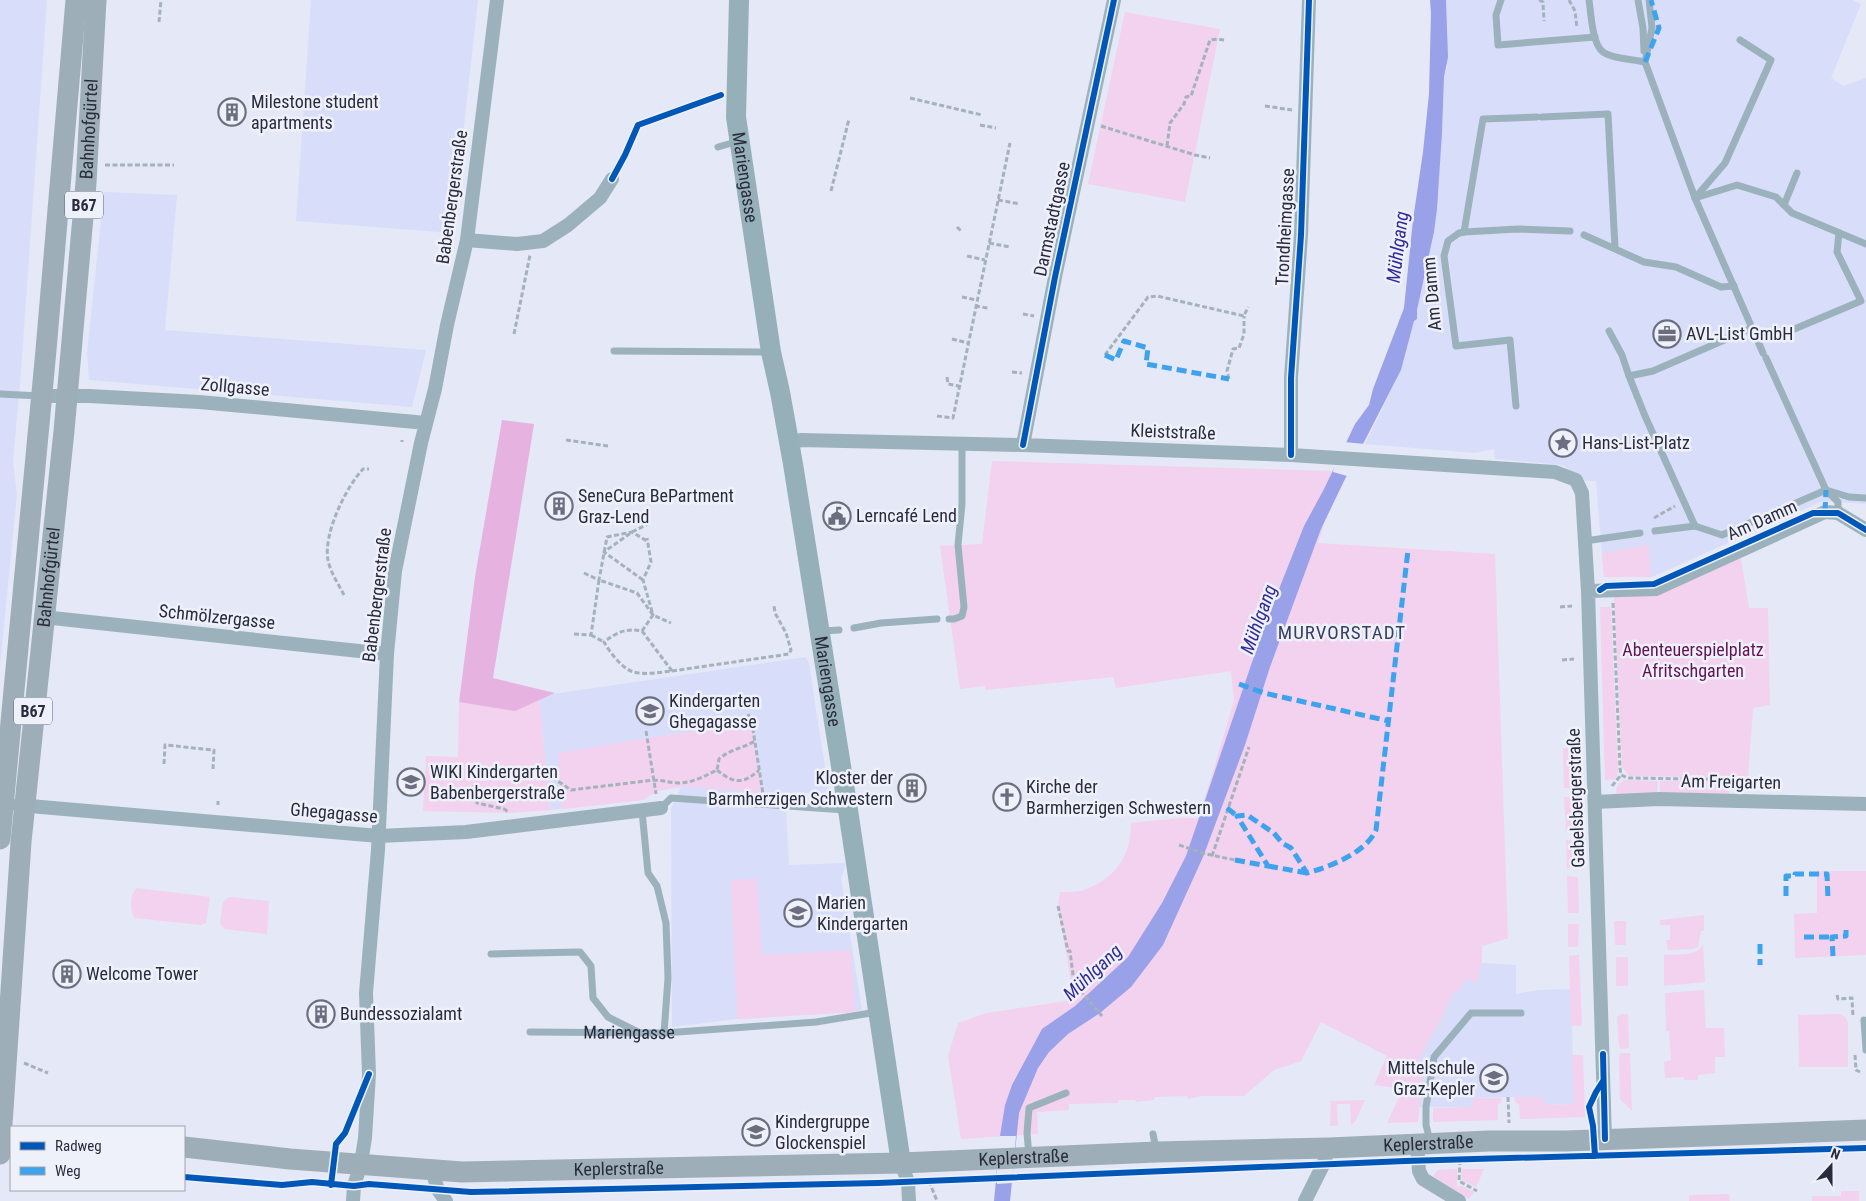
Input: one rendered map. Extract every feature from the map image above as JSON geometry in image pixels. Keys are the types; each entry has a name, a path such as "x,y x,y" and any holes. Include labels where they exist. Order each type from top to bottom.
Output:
{"main road":[{"name":"Bahnhofgürtel","path":"0,840 1,803 46,350 76,0"},
{"name":"Bahnhofgürtel","path":"0,1154 4,1128 24,806 67,395 87,165 96,0"},
{"name":"Keplerstraße","path":"185,1147 290,1159 462,1172 904,1172 984,1160 1022,1159 1155,1143 1329,1148 1866,1130"}],"street":[{"name":"Babenbergerstraße","path":"353,1201 354,1186 361,1164 365,1138 369,1074 366,993 379,836 387,654 395,571 467,240 497,0"},
{"name":"Mariengasse","path":"739,0 736,118 771,352 829,631 848,810 877,1012 904,1172"},
{"name":"Darmstadtgasse","path":"1023,445 1055,276 1114,0"},
{"name":"Trondheimgasse","path":"1291,455 1291,378 1302,235 1309,0"},
{"path":"467,240 517,244 543,241 568,225 600,198 612,179"},
{"name":"Zollgasse","path":"41,396 67,395 199,402 426,422"},
{"name":"Kleiststraße","path":"790,443 801,440 1023,445 1291,455 1556,472"},
{"name":"Gabelsbergerstraße","path":"1556,472 1576,480 1582,493 1588,591 1605,1139"},
{"name":"Am Damm","path":"1588,591 1656,589 1825,512 1838,514"},
{"path":"1838,514 1866,530"},
{"name":"Schmölzergasse","path":"43,617 387,654"},
{"name":"Am Freigarten","path":"1595,802 1668,799 1866,804"},
{"name":"Ghegagasse","path":"1,803 379,836 466,832 653,809"},
{"path":"1424,1144 1419,1171 1423,1179 1460,1201"},
{"path":"1305,1201 1323,1165 1329,1148"},
{"path":"432,1170 438,1190 446,1201"},
{"path":"904,1172 909,1201"}],"lane":[{"path":"1501,0 1496,15 1498,45 1595,37"},
{"path":"1589,0 1596,44 1602,52 1645,62"},
{"path":"1638,0 1645,62 1695,198 1826,490 1838,502 1838,514"},
{"path":"1645,62 1652,28 1649,0"},
{"path":"1695,198 1725,163 1771,60 1740,40"},
{"path":"1570,231 1518,229 1464,232 1483,119 1608,114 1615,248"},
{"path":"718,147 740,141"},
{"path":"1784,205 1797,173"},
{"path":"1695,198 1737,185 1776,197 1792,213 1866,244"},
{"name":"Am Damm","path":"1464,232 1459,232 1448,241 1444,256 1456,346 1510,340 1516,406"},
{"path":"1792,330 1861,301 1837,252 1839,233"},
{"path":"1584,235 1644,262 1676,267 1720,287 1734,286"},
{"path":"1629,376 1653,371 1752,328"},
{"path":"1609,331 1622,355 1645,416 1696,526"},
{"path":"614,351 771,352"},
{"path":"0,394 41,396"},
{"path":"948,619 962,616 964,607 958,546 962,504 962,444"},
{"path":"1655,531 1696,526 1722,535 1826,490 1866,498"},
{"path":"1585,541 1640,533"},
{"path":"854,628 881,623 937,619"},
{"path":"664,1033 668,978 666,923 657,886 648,873 653,809 671,798 848,810"},
{"path":"491,954 580,952 591,966 593,998 608,1017 642,1034"},
{"name":"Mariengasse","path":"530,1032 664,1033 816,1022 877,1012"},
{"path":"1424,1144 1434,1057 1471,1013 1520,1013"},
{"path":"1864,1020 1866,1050"},
{"path":"1022,1159 1029,1108 1066,1093"}],"path":[{"path":"159,22 161,0"},
{"path":"1539,0 1543,2 1544,21"},
{"path":"1569,0 1575,12 1579,38"},
{"path":"1167,146 1170,122 1184,104 1186,97 1191,96 1210,40 1224,40"},
{"path":"910,98 982,115"},
{"path":"1266,106 1305,113"},
{"path":"831,191 849,118"},
{"path":"1088,123 1210,158"},
{"path":"980,125 996,128"},
{"path":"937,416 952,418 1010,143"},
{"path":"87,165 174,165"},
{"path":"998,200 1020,204"},
{"path":"957,226 962,232"},
{"path":"514,334 533,242"},
{"path":"989,243 1010,247"},
{"path":"968,256 985,260"},
{"path":"1105,355 1148,296 1157,296 1244,316"},
{"path":"962,297 976,300"},
{"path":"975,306 988,308"},
{"path":"1229,380 1227,371 1233,348 1238,348 1244,334 1244,316 1248,307"},
{"path":"952,339 968,343"},
{"path":"1012,372 1027,374"},
{"path":"947,377 948,384 959,386"},
{"path":"566,440 608,446"},
{"path":"344,596 328,562 329,543 342,498 354,478 363,469 369,469"},
{"path":"1654,518 1672,507 1685,504"},
{"path":"1647,523 1654,522 1674,528"},
{"path":"604,552 632,532 648,524"},
{"path":"591,635 607,537 632,532 647,540 651,562 643,580"},
{"path":"604,552 643,580 653,615"},
{"path":"584,572 599,580 637,593 653,615 671,623"},
{"path":"1612,601 1620,768 1622,775 1628,778 1753,780"},
{"path":"574,634 591,635 604,642 616,658 631,671 654,673 672,671 788,654 791,650 786,633 775,613 774,606"},
{"path":"1560,607 1572,606"},
{"path":"642,631 653,615"},
{"path":"604,642 622,630 642,631 672,671"},
{"path":"1562,660 1574,658"},
{"path":"748,714 752,723 764,804"},
{"path":"646,731 656,791 653,809"},
{"path":"755,741 745,747 726,753 718,759 718,770 726,777 737,781 749,780 759,770"},
{"path":"164,764 165,745 214,750 213,770"},
{"path":"1212,856 1249,747"},
{"path":"546,773 571,790 654,780 678,783 699,780 718,770"},
{"path":"1606,791 1622,775"},
{"path":"474,784 477,803 504,809 511,813"},
{"path":"1179,845 1212,856 1235,860"},
{"path":"1058,906 1068,951 1070,951 1074,983 1102,1016"},
{"path":"1837,995 1838,999 1850,999"},
{"path":"24,1063 48,1073"},
{"path":"1508,1097 1509,1123"},
{"path":"1460,1160 1459,1181 1477,1191"},
{"path":"904,1172 929,1181 937,1201"}],"shaded area":[{"path":"0,0 47,0 13,462 17,495 0,665"},
{"path":"311,0 478,0 452,233 296,221"},
{"path":"1446,0 1852,0 1861,4 1831,78 1843,86 1866,78 1866,504 1820,502 1652,577 1604,577 1596,481 1586,481 1562,465 1495,459 1494,449 1475,453 1365,444 1401,370 1414,321 1417,319 1417,310 1434,232 1442,133 1444,77 1447,68"},
{"path":"104,192 177,195 165,330 426,350 412,407 89,380 87,353"},
{"path":"502,420 534,424 493,678 555,693 515,711 459,702 475,577"},
{"path":"806,657 809,664 829,793 785,793 789,865 845,863 841,878 862,1010 737,1019 672,1027 671,808 681,787 657,791 643,800 550,810 539,696"},
{"path":"1390,885 1508,938 1482,946 1482,963 1516,965 1516,994 1538,990 1571,989 1574,1104 1544,1105 1542,1097 1508,1097 1473,1098 1473,1107 1419,1107 1420,1102 1413,1068"}],"green space":[{"path":"1125,12 1220,29 1185,202 1088,184"},
{"path":"992,461 1331,471 1323,528 1318,543 1495,554 1508,938 1482,946 1482,964 1476,983 1466,978 1458,993 1455,989 1414,1068 1424,1072 1418,1122 1387,1123 1403,1089 1374,1085 1387,1056 1321,1022 1301,1061 1274,1070 1244,1096 1202,1096 1188,1099 1187,1096 1155,1097 1154,1100 1136,1102 1135,1100 1119,1100 1118,1103 1069,1104 1069,1110 1037,1112 1038,1134 961,1139 948,1056 958,1023 986,1013 1074,1000 1058,906 1060,892 1084,890 1104,880 1112,873 1119,865 1128,846 1131,823 1199,818 1234,701 1231,671 1116,688 1113,677 985,690 985,686 960,689 940,546 982,544"},
{"path":"1648,545 1652,577 1604,577 1602,553"},
{"name":"Abenteuerspielplatz Afritschgarten","path":"1740,554 1749,608 1768,608 1770,705 1753,708 1748,778 1629,776 1622,767 1614,596"},
{"path":"1600,607 1611,607 1618,771 1616,779 1605,780"},
{"path":"539,696 550,810 511,813 423,811 426,756 458,757 459,702"},
{"path":"752,723 763,793 681,786 657,791 643,800 562,809 558,753"},
{"path":"1563,748 1574,748 1575,788 1564,788"},
{"path":"1624,780 1658,781 1657,793 1616,794 1617,786"},
{"path":"1660,781 1729,782 1729,794 1660,793"},
{"path":"1564,797 1575,797 1576,831 1566,831"},
{"path":"1566,840 1576,841 1577,868 1567,868"},
{"path":"1817,871 1866,871 1866,955 1795,958 1794,914 1817,913"},
{"path":"1567,876 1578,879 1578,913 1568,913"},
{"path":"757,878 762,955 851,950 855,1012 737,1019 731,880"},
{"path":"137,888 210,897 206,923 201,925 135,918 131,903"},
{"path":"229,897 269,901 267,934 224,929 220,923 223,902"},
{"path":"1704,915 1704,931 1701,931 1698,947 1668,950 1666,940 1670,940 1670,925 1660,925 1660,920"},
{"path":"1614,921 1626,921 1626,945 1615,945"},
{"path":"1568,924 1578,924 1579,926 1578,947 1568,947"},
{"path":"1703,944 1705,982 1664,986 1664,955 1692,953"},
{"path":"1579,955 1582,1023 1581,1026 1571,1026 1569,956"},
{"path":"1616,957 1628,957 1628,986 1616,986"},
{"path":"1704,990 1706,1028 1724,1028 1725,1057 1715,1057 1715,1073 1698,1075 1698,1080 1684,1080 1684,1077 1665,1078 1664,1062 1671,1060 1669,1031 1666,1031 1665,993"},
{"path":"1621,1014 1628,1014 1629,1048 1621,1049 1619,1046 1617,1017"},
{"path":"1839,1014 1845,1017 1848,1022 1848,1067 1799,1067 1798,1015"},
{"path":"1621,1053 1630,1053 1632,1111 1620,1099 1619,1056"},
{"path":"1572,1055 1583,1055 1585,1117 1520,1119 1519,1104 1515,1102 1514,1097 1543,1097 1544,1105 1574,1104"},
{"path":"1473,1098 1502,1098 1501,1103 1498,1104 1498,1120 1433,1122 1433,1108 1472,1107"},
{"path":"1365,1100 1355,1122 1351,1125 1350,1104 1337,1104 1338,1126 1330,1126 1331,1101"},
{"path":"1457,1169 1457,1186 1459,1187 1460,1185 1474,1192 1469,1199 1433,1176 1438,1170"},
{"path":"1461,1169 1484,1169 1476,1187 1462,1180"},
{"path":"1841,1191 1859,1191 1859,1201 1812,1201 1812,1196 1841,1196"},
{"path":"1729,1194 1730,1201 1689,1201 1689,1195"}],"water":[{"name":"Mühlgang","path":"1430,0 1446,0 1448,57 1444,77 1437,209 1434,232 1417,310 1417,319 1414,321 1401,370 1321,529 1270,667 1245,745 1203,857 1163,945 1131,987 1100,1013 1068,1034 1049,1052 1038,1068 1019,1113 1010,1201 994,1201 1000,1136 1005,1105 1012,1085 1042,1029 1075,1006 1128,957 1162,903 1186,856 1264,627 1304,526 1355,424 1369,405 1373,389 1404,308 1429,94"}],"pier":[{"path":"1344,442 1365,444 1352,472 1347,476 1333,472 1334,464"},
{"path":"1000,1136 1016,1136 1012,1183 997,1184 997,1142"}],"marked path":[{"path":"1645,62 1659,28 1651,0"},
{"path":"1105,355 1116,360 1124,341 1148,348 1146,364 1229,379"},
{"path":"1825,512 1826,490"},
{"path":"1235,860 1268,866 1237,816 1247,815 1274,833 1282,843 1291,848 1307,873 1336,863 1356,852 1364,846 1376,830 1408,550"},
{"path":"1239,684 1264,693 1389,721"},
{"path":"1227,808 1237,816"},
{"path":"1268,866 1307,873"},
{"path":"1786,896 1786,876 1795,876 1795,874 1827,874 1828,900"},
{"path":"1833,956 1832,937 1846,936 1846,930"},
{"path":"1804,937 1832,937"},
{"path":"1760,944 1760,965"}],"cycle path":[{"path":"1023,445 1055,277 1114,0"},
{"path":"1291,455 1291,378 1301,235 1309,0"},
{"path":"612,179 638,125 721,95"},
{"path":"1600,590 1606,586 1654,584 1813,513 1838,513 1866,530"},
{"path":"1603,1054 1605,1139"},
{"path":"331,1185 336,1144 345,1133 369,1074"},
{"path":"1595,1156 1593,1126 1589,1107 1603,1081"},
{"path":"185,1177 282,1185 312,1182 354,1186 369,1184 471,1192 878,1183 1405,1161 1866,1148"}],"place":[{"name":"Milestone student apartments","path":"232,112"},
{"name":"AVL-List GmbH","path":"1667,334"},
{"name":"Hans-List-Platz","path":"1563,443"},
{"name":"SeneCura BePartment Graz-Lend","path":"559,506"},
{"name":"Lerncafé Lend","path":"837,516"},
{"name":"Kindergarten Ghegagasse","path":"650,711"},
{"name":"WIKI Kindergarten Babenbergerstraße","path":"411,782"},
{"name":"Kloster der Barmherzigen Schwestern","path":"912,788"},
{"name":"Kirche der Barmherzigen Schwestern","path":"1007,797"},
{"name":"Marien Kindergarten","path":"798,913"},
{"name":"Welcome Tower","path":"67,974"},
{"name":"Bundessozialamt","path":"321,1014"},
{"name":"Mittelschule Graz-Kepler","path":"1494,1078"},
{"name":"Kindergruppe Glockenspiel","path":"756,1132"}],"district":[{"name":"MURVORSTADT","path":"1342,632"}]}
